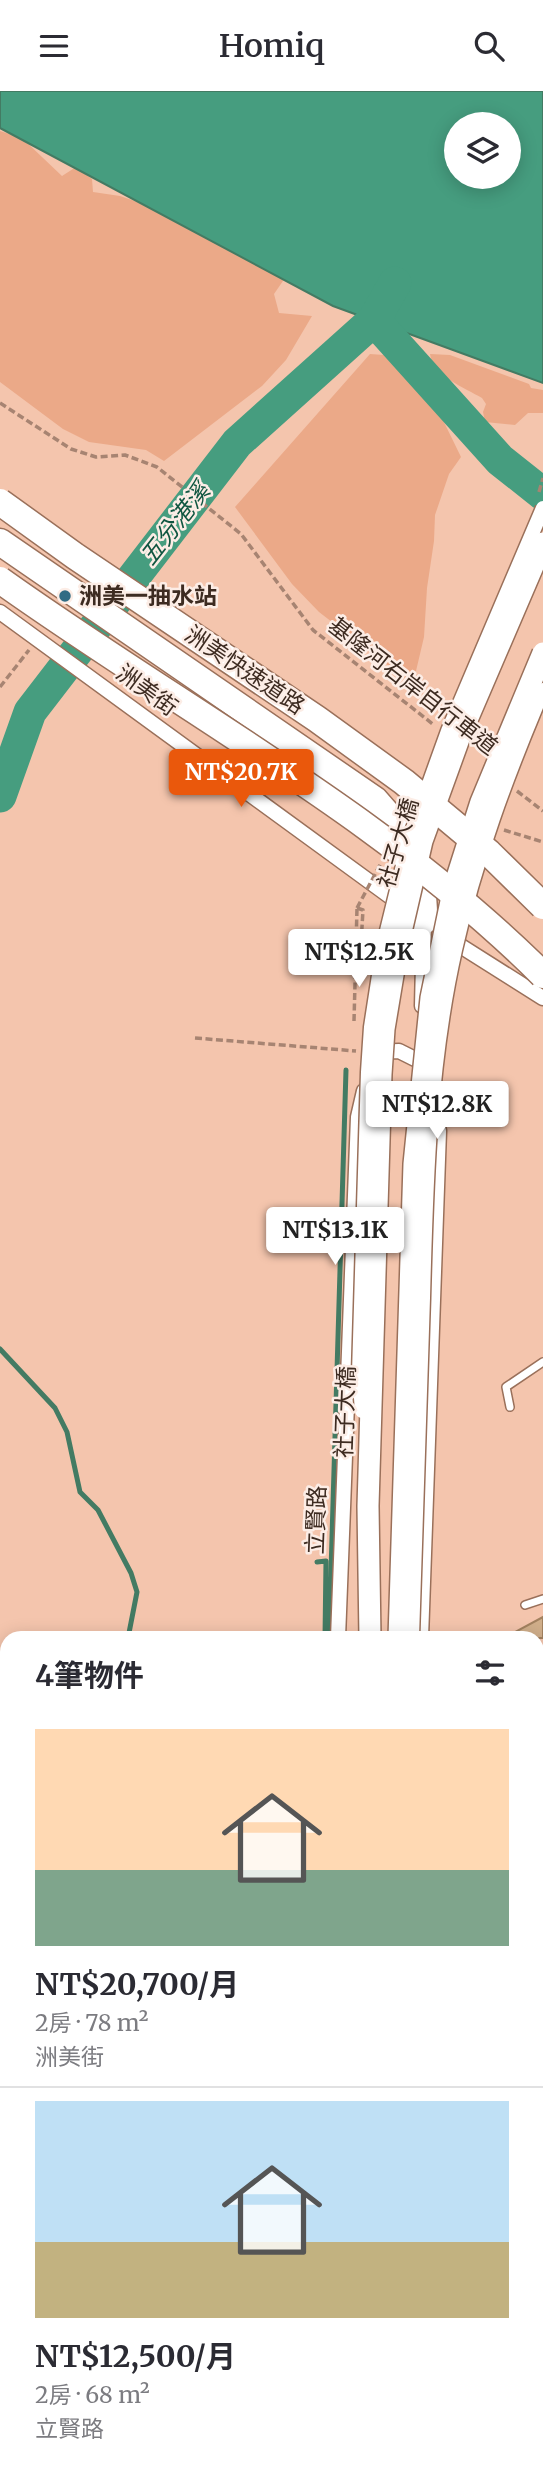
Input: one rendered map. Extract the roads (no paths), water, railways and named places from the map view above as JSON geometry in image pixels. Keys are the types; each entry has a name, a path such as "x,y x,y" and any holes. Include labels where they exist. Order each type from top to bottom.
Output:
{"highway":[{"name":"洲美快速道路","path":"0,502 75,557 317,719 404,782 489,853 543,906"},
{"path":"0,542 374,800 392,818 409,845 425,896 424,922"},
{"path":"0,580 393,846 505,937 543,975"},
{"path":"329,767 372,809 394,846 404,884 402,905"}],"street":[{"path":"368,1506 360,1360 368,1072 371,1027 384,943 410,837 443,743 543,508"},
{"name":"社子大橋","path":"370,1631 368,1506 384,1029 398,945 427,828 460,736 543,543"},
{"name":"洲美街","path":"0,612 424,922 543,998"},
{"path":"399,1631 414,1164 431,998 454,887 477,814 543,653"},
{"path":"412,1631 427,1165 433,1084 454,952 472,881 508,772 543,690"},
{"name":"立賢路","path":"338,1631 358,1117 379,1003 402,905"},
{"path":"421,1631 439,1131 421,1062 424,922"},
{"path":"372,1052 399,1051 421,1062"}],"lane":[{"path":"510,1407 506,1387 543,1363"},
{"path":"525,1605 543,1599"}],"waterway":[{"name":"五分港溪","path":"0,796 30,712 237,443 374,320 395,283"},
{"name":"五分港溪","path":"374,320 500,460 543,494"},
{"path":"329,1631 346,1070"},
{"path":"0,1349 55,1408 67,1432 80,1492 98,1510 131,1573 137,1592 129,1631"},
{"path":"317,1562 326,1561 325,1631"}],"place":[{"name":"洲美一抽水站","path":"65,596"}]}
